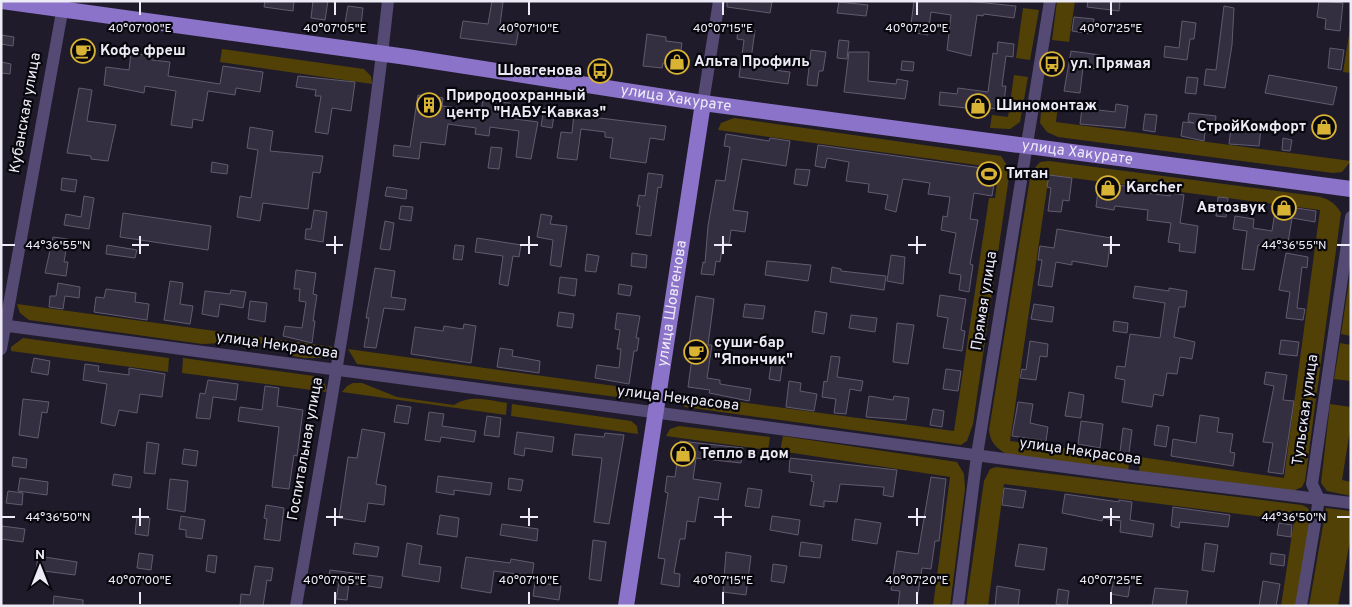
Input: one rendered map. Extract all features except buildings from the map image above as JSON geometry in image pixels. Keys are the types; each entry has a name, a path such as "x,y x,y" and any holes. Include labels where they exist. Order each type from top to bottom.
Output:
{"main road":[{"name":"улица Хакурате","path":"2,1 63,5 703,103 1351,189"},
{"name":"улица Шовгенова","path":"626,606 703,103"}],"street":[{"name":"Госпитальная улица","path":"296,606 336,370 388,1"},
{"name":"улица Шовгенова","path":"703,103 718,1"},
{"name":"Прямая улица","path":"958,606 978,455 1050,1"},
{"name":"Кубанская улица","path":"1,349 3,326 63,5"},
{"name":"Тульская улица","path":"1301,606 1319,498 1312,484 1351,218"},
{"name":"улица Некрасова","path":"3,326 1351,503"}],"shaded area":[{"path":"1057,1 1075,1 1069,42 1052,40"},
{"path":"1023,8 1039,10 1030,60 1016,58"},
{"path":"1351,23 1351,73 1343,72"},
{"path":"222,49 364,69 371,76 372,84 220,62"},
{"path":"1014,75 1028,77 1020,122 1010,129 990,128 992,115 1008,117"},
{"path":"1042,102 1058,104 1056,122 1351,161 1342,172 1333,173 1058,137 1047,132 1040,123"},
{"path":"734,118 1001,156 1010,170 973,424 967,441 961,445 685,407 676,399 674,393 954,431 989,198 995,198 999,168 718,130 721,123"},
{"path":"1049,161 1315,196 1330,201 1339,209 1341,213 1305,481 1302,487 1293,491 1139,472 1140,457 1284,478 1320,210 1049,175 1010,441 1130,457 1128,471 1009,455 995,446 989,430 1031,172 1040,162"},
{"path":"1351,268 1351,336 1341,334"},
{"path":"17,304 333,347 332,351 322,358 304,358 292,356 284,349 266,344 246,342 202,344 29,320 20,313"},
{"path":"23,338 169,358 168,372 11,351 11,347"},
{"path":"1340,343 1351,345 1351,381 1334,379"},
{"path":"348,349 644,390 633,399 357,364"},
{"path":"183,358 314,376 325,384 327,392 182,373"},
{"path":"353,383 362,383 397,397 454,405 473,399 487,399 507,403 506,415 342,392"},
{"path":"512,404 631,421 637,426 638,434 511,416"},
{"path":"1330,404 1351,407 1351,424 1342,480 1351,482 1351,496 1327,491 1321,483"},
{"path":"679,426 770,437 768,450 666,436 670,429"},
{"path":"783,436 957,462 964,474 965,489 950,606 933,606 950,477 780,451"},
{"path":"996,467 1302,505 1308,508 1311,516 1296,606 1281,606 1294,521 1004,484 988,606 966,606 984,481 990,469"},
{"path":"1326,508 1351,511 1351,535 1338,606 1309,606"}],"place":[{"name":"Кофе фреш","path":"83,51"},
{"name":"Альта Профиль","path":"677,62"},
{"name":"ул. Прямая","path":"1052,64"},
{"name":"Шовгенова","path":"600,71"},
{"name":"Природоохранный центр \"НАБУ-Кавказ\"","path":"429,105"},
{"name":"Шиномонтаж","path":"978,106"},
{"name":"СтройКомфорт","path":"1324,127"},
{"name":"Титан","path":"989,174"},
{"name":"Karcher","path":"1108,188"},
{"name":"Автозвук","path":"1284,208"},
{"name":"суши-бар \"Япончик\"","path":"696,352"},
{"name":"Тепло в дом","path":"683,454"}]}
